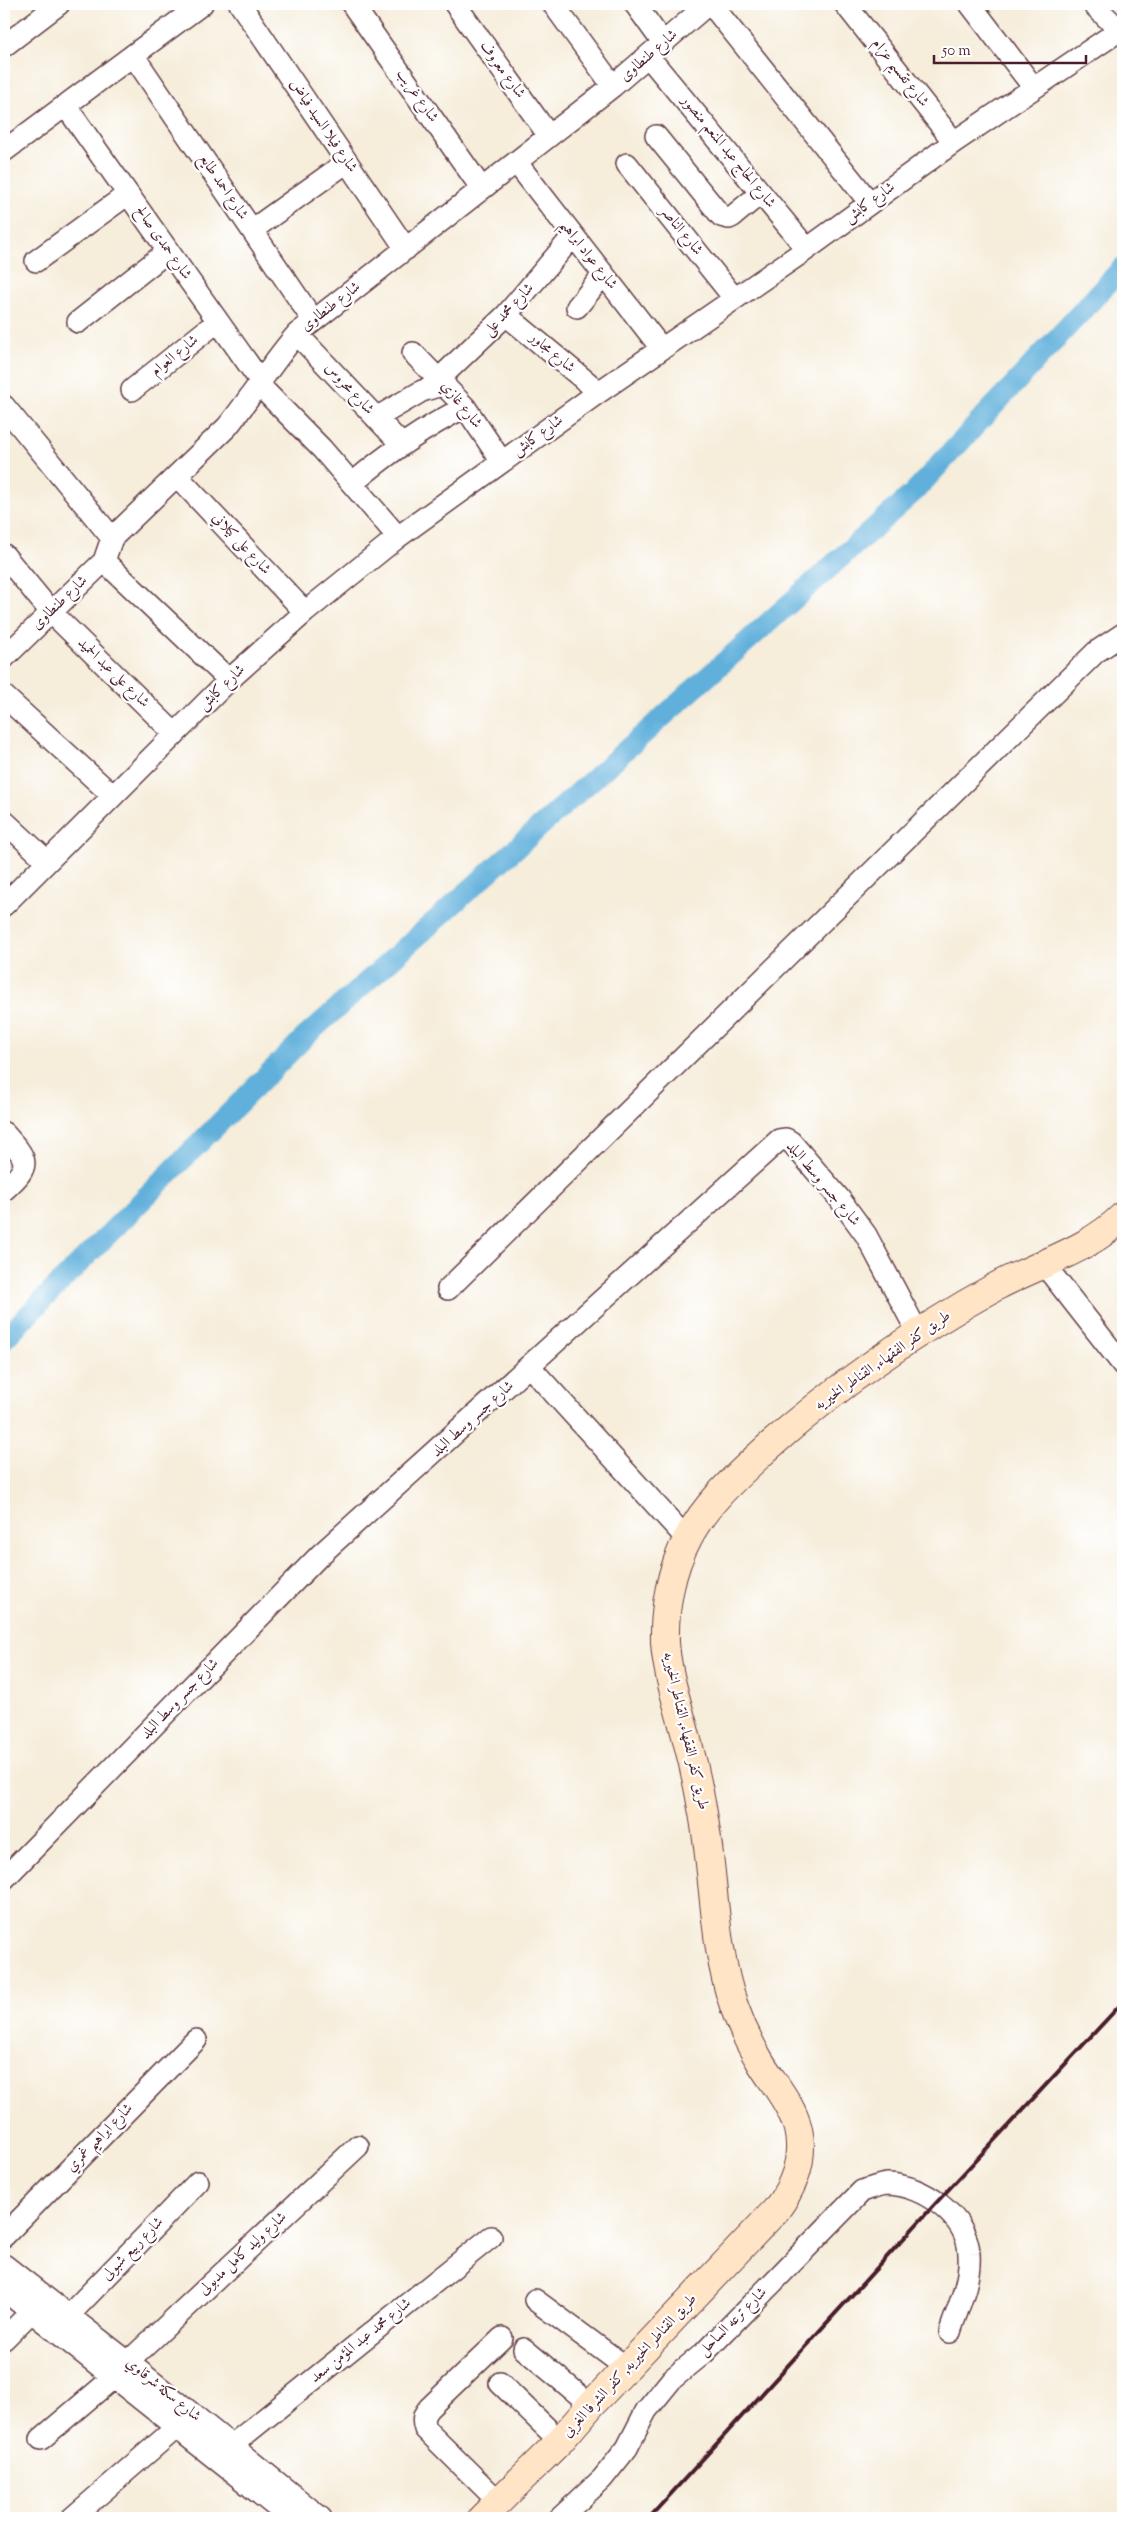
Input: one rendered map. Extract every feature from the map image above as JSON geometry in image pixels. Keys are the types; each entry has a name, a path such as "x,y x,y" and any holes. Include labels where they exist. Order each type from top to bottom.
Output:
{"street":[{"path":"4,46 59,4"},
{"path":"4,151 202,4"},
{"name":"شارع فيلا السيد فياض","path":"240,4 406,248"},
{"name":"شارع غريب","path":"352,4 482,189"},
{"name":"شارع معروف","path":"455,4 549,136"},
{"path":"553,4 613,86"},
{"name":"شارع الحاج عبد المنعم منصور","path":"635,4 656,49 761,193 806,249"},
{"path":"709,4 870,203"},
{"name":"شارع طنطاوى","path":"4,658 104,561 112,538 227,428 260,384 278,354 305,327 613,86 709,4"},
{"name":"شارع تقسيم عزام","path":"845,4 954,142"},
{"path":"970,4 1034,88"},
{"path":"1093,4 1122,29"},
{"name":"شارع كابش","path":"4,905 229,680 304,612 398,538 599,392 806,249 954,142 1122,29"},
{"name":"شارع احمد طايع","path":"133,55 252,230 305,327"},
{"name":"شارع حمدى صالح","path":"64,105 218,321 260,384 353,483 398,538"},
{"path":"656,136 721,216 729,218 733,216 761,193"},
{"path":"252,230 347,162"},
{"name":"شارع عواد ابراهيم","path":"516,162 661,348"},
{"name":"شارع الناصر","path":"627,164 734,298"},
{"path":"36,261 128,194"},
{"name":"شارع محمد على","path":"442,381 506,315 573,236"},
{"path":"78,322 168,251"},
{"path":"578,307 603,275"},
{"name":"شارع مجاور","path":"506,315 599,392"},
{"name":"شارع العوام","path":"132,390 218,321"},
{"name":"شارع محروس","path":"305,327 376,418 401,444"},
{"name":"شارع غازي","path":"413,353 465,407 502,462"},
{"path":"376,418 442,381"},
{"path":"4,406 112,538"},
{"path":"353,483 401,444 434,423 465,407"},
{"name":"شارع على كيلاني","path":"177,476 304,612"},
{"name":"شارع على عبد الحميد","path":"4,555 52,612 175,734"},
{"path":"104,561 229,680"},
{"path":"448,1289 1096,652 1123,634"},
{"path":"4,696 112,795"},
{"path":"4,821 47,861"},
{"path":"4,1133 15,1146 25,1163 24,1170 4,1190"},
{"name":"شارع جسر وسط البلد","path":"4,1879 320,1555 530,1367 774,1144 786,1138 839,1198 866,1235 918,1333"},
{"name":"طريق كفر الفقهاء, القناطر الخيريه","path":"776,2210 789,2192 798,2172 800,2149 797,2127 788,2106 745,2033 729,1989 720,1943 713,1876 702,1810 688,1744 670,1678 665,1643 666,1607 674,1572 687,1539 710,1504 738,1475 795,1424 855,1376 918,1333 1000,1284 1096,1237 1123,1216"},
{"path":"1043,1263 1123,1365"},
{"path":"530,1367 687,1539"},
{"name":"شارع ابراهيم غمري","path":"4,2236 196,2040"},
{"name":"شارع وليد كامل مدبولى","path":"128,2362 358,2146"},
{"name":"شارع ربيع شبولى","path":"69,2315 198,2182"},
{"name":"شارع ترعه الساحل","path":"560,2518 602,2479 627,2448 646,2411 672,2379 704,2352 862,2191 887,2184 913,2188 952,2214 963,2232 970,2252 969,2273 950,2332"},
{"name":"طريق القناطر الخيريه, كفر الشرفا الغربى","path":"490,2510 560,2441 591,2405 776,2210"},
{"name":"شارع محمد عبد المؤمن سعد","path":"232,2446 491,2237"},
{"name":"شارع سكة شرقاوي","path":"4,2265 128,2362 321,2518"},
{"name":"شارع سكة شرقاوي","path":"4,2290 290,2518"},
{"path":"535,2300 627,2368"},
{"path":"4,2339 31,2312"},
{"path":"490,2510 425,2429 423,2422 424,2414 429,2408 502,2338"},
{"path":"524,2349 591,2405"},
{"path":"41,2439 113,2378"},
{"path":"500,2383 560,2441"},
{"path":"72,2518 176,2428"}],"waterway":[{"path":"4,1339 306,1036 913,493 1123,267"}],"railway":[{"path":"649,2518 936,2203 1123,2002"}]}
